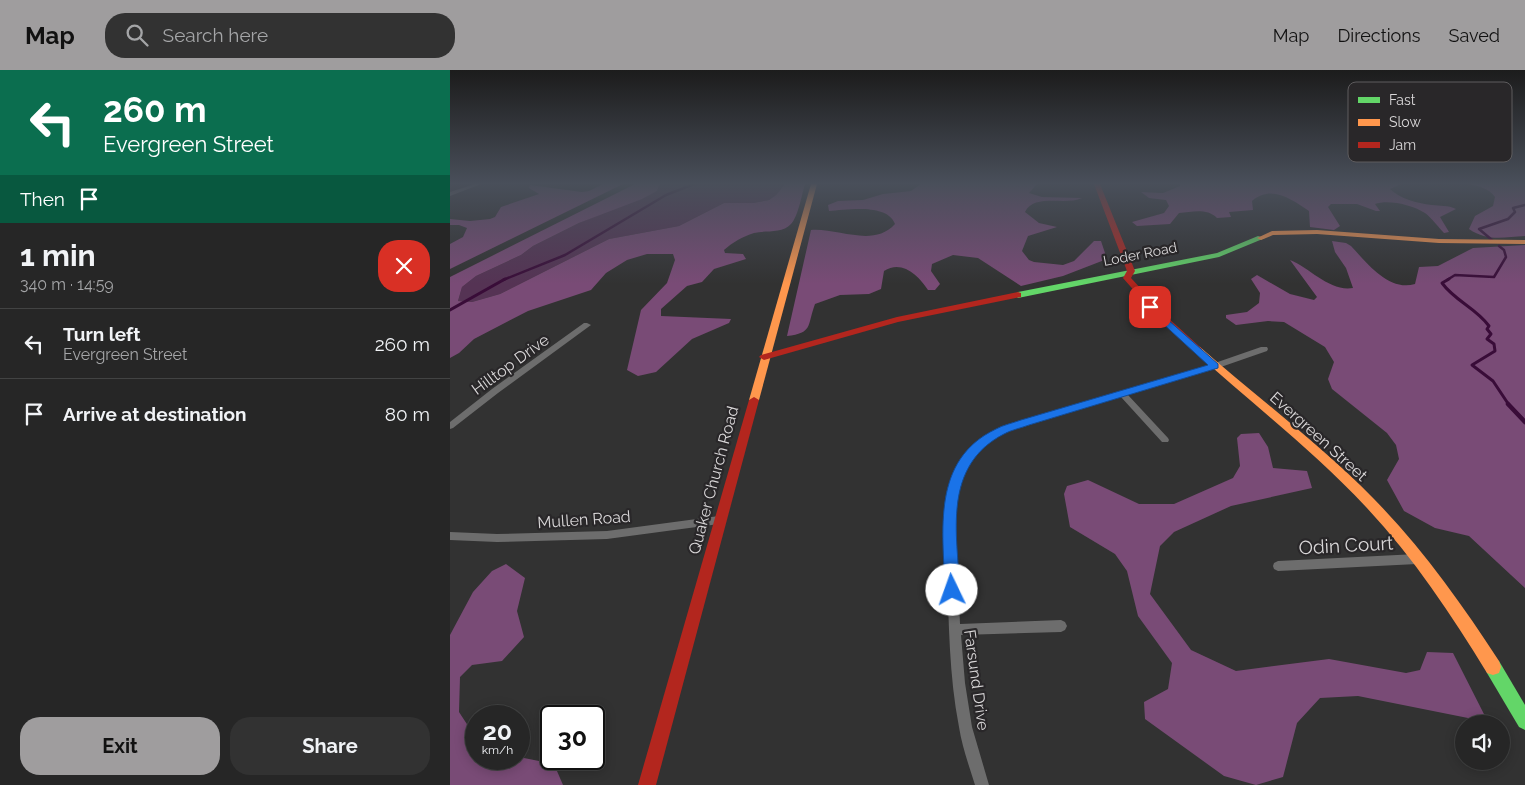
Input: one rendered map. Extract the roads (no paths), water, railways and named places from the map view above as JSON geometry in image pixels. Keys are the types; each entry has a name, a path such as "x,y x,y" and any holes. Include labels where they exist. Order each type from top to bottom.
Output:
{"street":[{"name":"Quaker Church Road","path":"647,785 764,357 789,278 805,217"},
{"name":"Evergreen Street","path":"1110,217 1130,271 1126,278 1150,307 1215,366 1281,420 1345,478 1438,585 1505,686 1525,721"},
{"name":"Loder Road","path":"764,357 897,320 1130,271 1218,255 1244,246 1262,236 1281,232 1316,232 1439,241 1525,242"},
{"name":"Hilltop Drive","path":"450,426 587,324"},
{"path":"1215,366 1264,349"},
{"name":"Farsund Drive","path":"982,785 964,720 954,630 950,531 952,494 957,475 967,458 982,443 1000,431 1215,366"},
{"path":"1122,393 1165,440"},
{"name":"Mullen Road","path":"450,536 506,538 607,535 719,520"},
{"name":"Odin Court","path":"1278,566 1417,559"},
{"path":"954,630 1061,626"}],"waterway":[{"path":"504,280 565,255 628,217"},
{"path":"1492,240 1479,229 1510,217"},
{"path":"1447,280 1455,275 1494,277 1506,257 1504,250 1499,246"},
{"path":"1449,279 1442,283 1453,295 1484,320 1489,326 1487,329 1491,334 1487,339 1494,344 1495,351 1472,365 1493,381 1509,405"},
{"path":"450,310 504,280"},
{"path":"1508,404 1525,422"}]}
